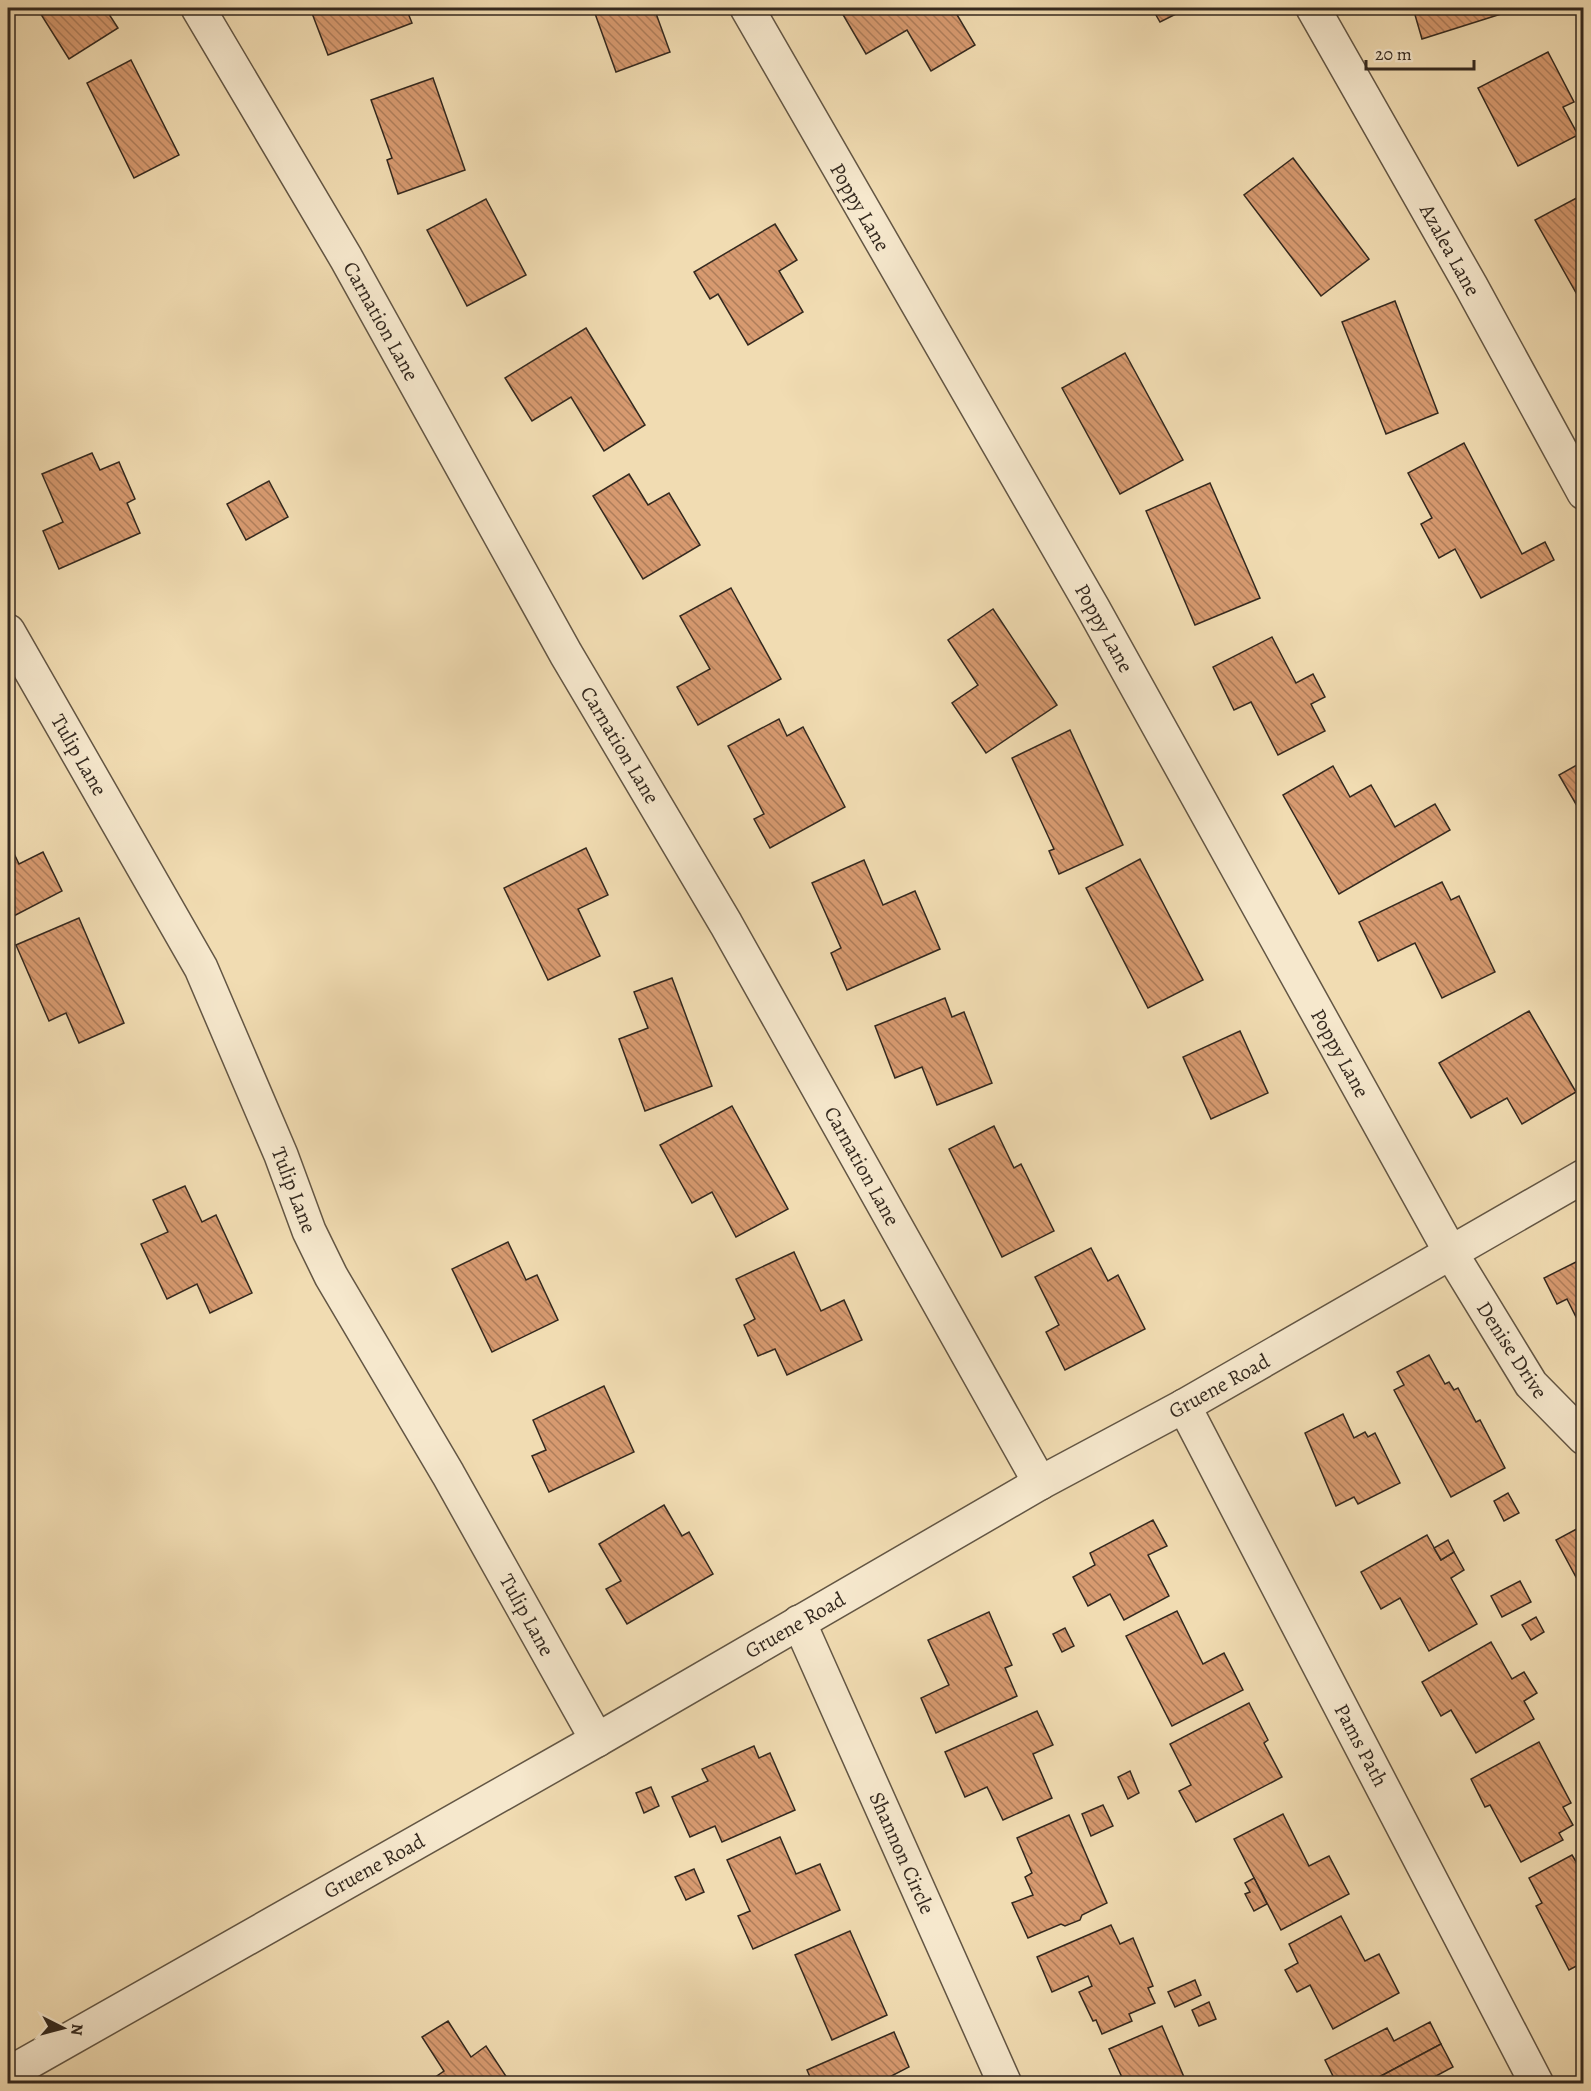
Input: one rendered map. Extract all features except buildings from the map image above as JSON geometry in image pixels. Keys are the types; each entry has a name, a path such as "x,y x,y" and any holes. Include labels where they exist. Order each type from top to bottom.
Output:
{"street":[{"name":"Carnation Lane","path":"198,8 346,258 566,654 726,924 1040,1483"},
{"name":"Poppy Lane","path":"747,8 1093,608 1451,1253"},
{"name":"Azalea Lane","path":"1313,8 1471,286 1584,494"},
{"name":"Tulip Lane","path":"8,631 201,968 281,1155 309,1231 331,1276 448,1474 597,1740"},
{"name":"Gruene Road","path":"8,2074 597,1740 1040,1483 1184,1407 1584,1176"},
{"name":"Denise Drive","path":"1451,1253 1531,1384 1584,1438"},
{"name":"Pams Path","path":"1184,1407 1537,2084"},
{"name":"Shannon Circle","path":"799,1622 1005,2084"}]}
